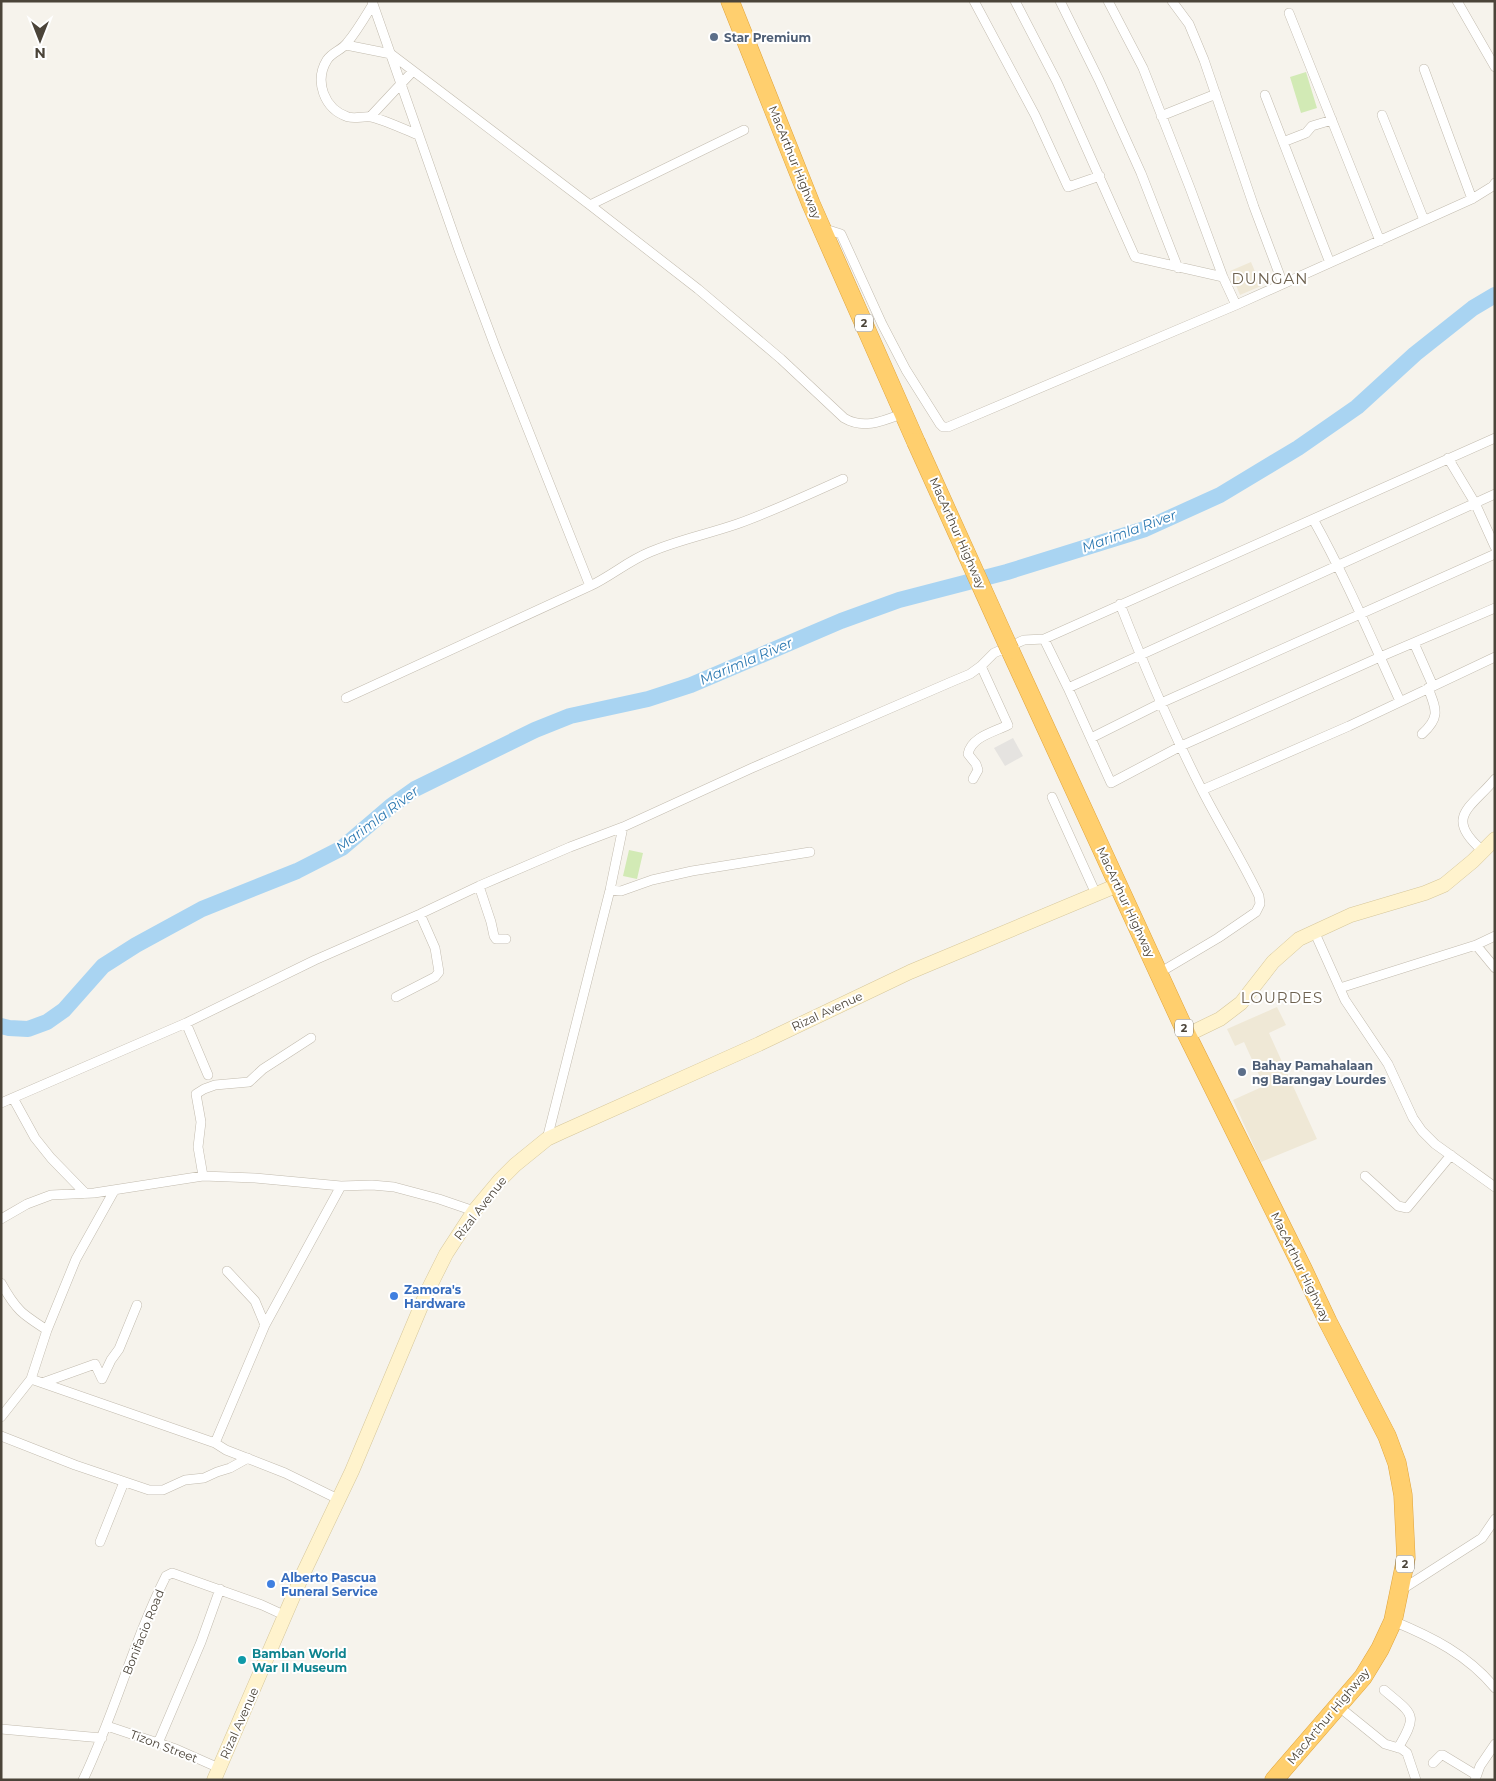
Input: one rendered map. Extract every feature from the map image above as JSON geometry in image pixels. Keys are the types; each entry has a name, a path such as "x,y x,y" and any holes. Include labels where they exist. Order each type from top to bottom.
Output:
{"highway":[{"name":"MacArthur Highway","path":"730,1 822,228 1010,650 1187,1035 1328,1322 1387,1436 1398,1463 1403,1494 1406,1558 1393,1621 1380,1650 1363,1677 1274,1780"}],"street":[{"path":"974,1 1035,115 1068,186 1100,176"},
{"path":"1015,1 1057,82 1100,176 1134,257 1223,277"},
{"path":"1060,1 1099,80 1141,173 1178,268"},
{"path":"1108,1 1143,68 1223,277 1236,305"},
{"path":"1172,1 1189,24 1204,60 1254,208 1283,284"},
{"path":"1457,1 1495,67"},
{"path":"373,3 346,45 330,56 324,66 321,78 323,92 329,103 338,112 350,117 370,117 418,135"},
{"path":"373,3 418,135 496,349 590,586"},
{"path":"1289,13 1380,241"},
{"path":"346,45 391,54 698,289 774,352 844,418 852,422 869,424 904,413"},
{"path":"1424,68 1472,199"},
{"path":"370,117 413,71"},
{"path":"1161,116 1216,94"},
{"path":"1265,95 1330,263"},
{"path":"1382,115 1424,220"},
{"path":"1283,142 1306,134 1311,127 1332,120"},
{"path":"590,205 744,130"},
{"path":"822,228 841,234 882,324 898,354 940,424 945,428 1236,305 1380,241 1472,199 1495,183"},
{"path":"1,1103 186,1023 315,960 479,886 622,827 752,768 944,686 970,674 981,666 994,652 1024,640 1044,639 1495,438"},
{"path":"1448,458 1475,503 1495,547"},
{"path":"346,698 590,586 610,576 620,567 651,551 736,525 843,479"},
{"path":"1068,688 1495,494"},
{"path":"1313,518 1338,564 1400,701"},
{"path":"1091,738 1161,703 1495,554"},
{"path":"1120,604 1181,746 1202,790 1252,882 1259,896 1260,904 1256,912 1218,938 1159,973"},
{"path":"1044,639 1111,783 1181,746 1495,608"},
{"path":"1414,643 1436,709 1431,726 1422,734"},
{"path":"1202,790 1495,657"},
{"path":"972,779 978,770 968,754 969,748 975,741 1008,725 981,666"},
{"path":"1483,852 1464,832 1462,820 1464,813 1470,805 1495,779"},
{"path":"1052,797 1096,894"},
{"path":"547,1140 610,890 622,827"},
{"path":"1187,1035 1208,1026 1230,1013 1241,1003 1262,974 1285,950 1299,939 1351,915 1444,885 1462,871 1495,839"},
{"path":"610,890 621,891 652,880 692,871 810,852"},
{"name":"Rizal Avenue","path":"216,1774 302,1576 340,1500 436,1272 474,1211 515,1165 547,1140 910,972 1118,884"},
{"path":"479,886 494,936 496,939 506,939"},
{"path":"396,997 435,977 439,972 435,948 420,914"},
{"path":"1314,931 1352,1012 1388,1064 1413,1118 1435,1144 1495,1187"},
{"path":"1340,988 1476,945 1495,936"},
{"path":"1476,945 1495,968"},
{"path":"186,1023 208,1075"},
{"path":"203,1176 198,1147 200,1122 196,1094 204,1088 215,1085 249,1082 263,1069 311,1038"},
{"path":"12,1098 35,1138 51,1158 86,1194"},
{"path":"1365,1176 1398,1206 1407,1208 1451,1155"},
{"path":"1,1219 39,1198 51,1195 86,1194 203,1176 255,1178 341,1186 394,1187 474,1211"},
{"path":"215,1443 264,1325 341,1186"},
{"path":"1,1417 31,1379 47,1330 76,1260 114,1190"},
{"path":"227,1271 255,1301 264,1325"},
{"path":"1,1283 12,1304 47,1330"},
{"path":"42,1383 95,1364 102,1379 111,1360 119,1349 136,1305"},
{"path":"31,1379 215,1443 226,1450 285,1473 340,1500"},
{"path":"1,1436 75,1465 149,1490 163,1490 185,1480 204,1478 230,1468 248,1458"},
{"path":"100,1542 124,1482"},
{"path":"1400,1590 1482,1538 1495,1519"},
{"name":"Bonifacio Road","path":"84,1780 107,1726 141,1630 166,1576 172,1573 220,1589 286,1616"},
{"path":"158,1743 201,1642 220,1589"},
{"path":"1393,1621 1448,1646 1470,1663 1495,1688"},
{"path":"1384,1690 1407,1710 1412,1719 1410,1728 1398,1748"},
{"path":"1338,1706 1385,1744 1407,1753 1416,1780"},
{"name":"Tizon Street","path":"107,1726 158,1743 216,1774"},
{"path":"1,1729 102,1738"},
{"path":"1433,1763 1443,1755 1475,1777 1495,1744"}],"shaded area":[{"path":"1251,262 1261,286 1240,295 1230,271"},
{"path":"1013,738 1023,756 1005,766 994,748"},
{"path":"1277,1007 1286,1025 1269,1033 1317,1139 1261,1162 1233,1100 1264,1086 1244,1042 1235,1046 1227,1029"}],"green space":[{"path":"1306,72 1317,108 1301,113 1290,77"},
{"path":"629,850 643,853 637,879 623,876"}],"waterway":[{"name":"Marimla River","path":"1,1026 28,1029 47,1022 64,1010 103,966 136,945 202,909 297,871 342,848 391,806 415,789 535,730 570,716 648,699 691,685 841,621 899,600 1007,572 1145,529 1220,495 1298,448 1357,407 1415,354 1473,308 1495,295"}],"place":[{"name":"Star Premium","path":"714,37"},
{"name":"Bahay Pamahalaan ng Barangay Lourdes","path":"1242,1072"},
{"name":"Zamora's Hardware","path":"394,1296"},
{"name":"Alberto Pascua Funeral Service","path":"271,1584"},
{"name":"Bamban World War II Museum","path":"242,1660"}],"district":[{"name":"DUNGAN","path":"1270,278"},
{"name":"LOURDES","path":"1282,997"}]}
